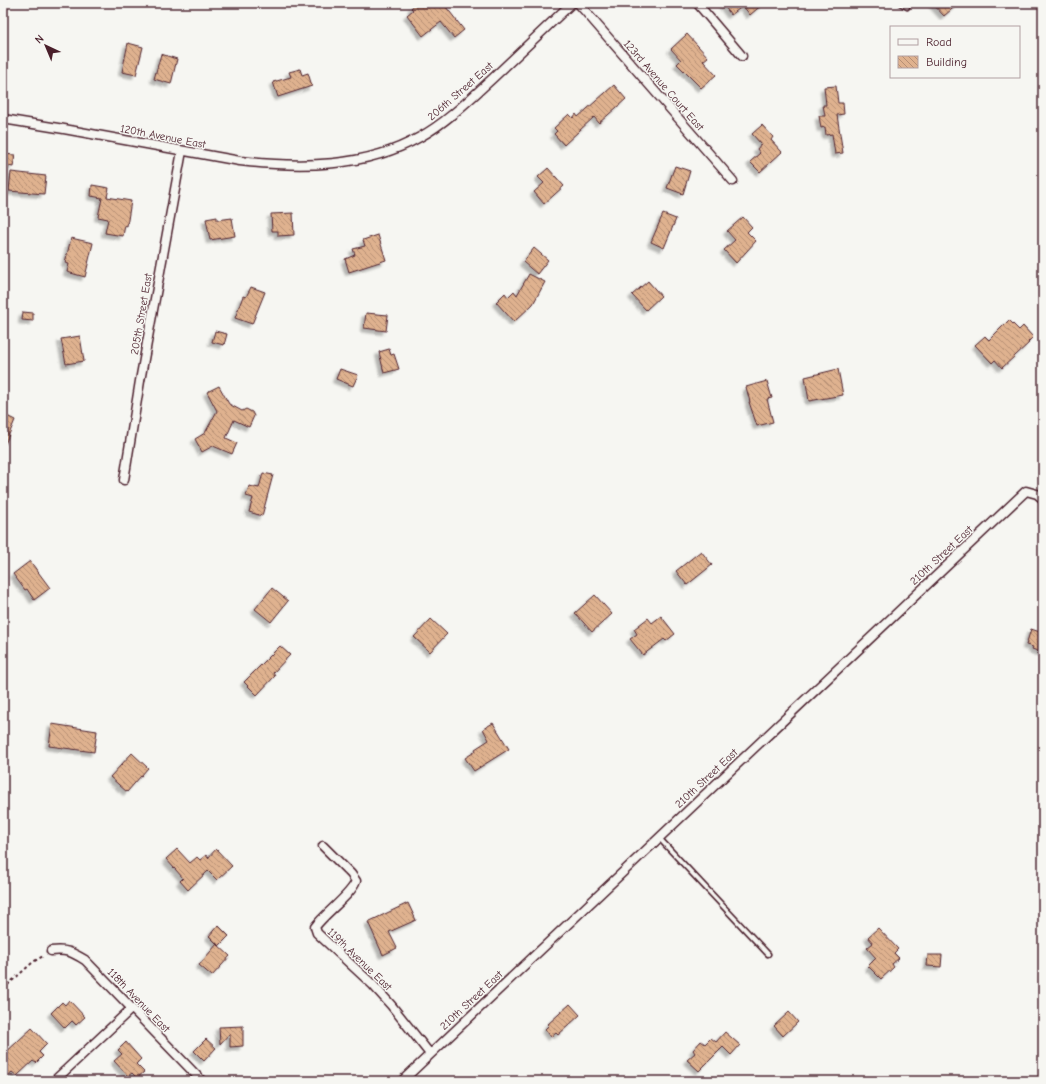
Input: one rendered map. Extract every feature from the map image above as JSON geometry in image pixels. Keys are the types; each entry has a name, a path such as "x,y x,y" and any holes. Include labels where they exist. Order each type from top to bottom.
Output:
{"street":[{"name":"206th Street East","path":"320,165 377,156 409,143 434,129 460,108 572,3"},
{"name":"123rd Avenue Court East","path":"578,3 734,181"},
{"path":"697,3 742,56"},
{"name":"120th Avenue East","path":"3,119 240,161 270,165 320,165"},
{"name":"205th Street East","path":"124,480 140,381 182,151"},
{"name":"210th Street East","path":"402,1081 1026,491 1037,494 1043,499"},
{"name":"119th Avenue East","path":"323,846 356,881 349,892 319,921 315,927 317,932 373,985 430,1054"},
{"name":"118th Avenue East","path":"51,951 62,950 73,953 85,960 202,1081"},
{"path":"54,1081 131,1009"}],"lane":[{"path":"900,3 907,7"},
{"path":"659,838 768,954"}],"path":[{"path":"3,988 33,962 51,951"}],"building":[{"path":"417,3 443,3 464,30 454,38 441,22 423,36 407,15 413,10 411,8"},
{"path":"722,3 764,3 750,15 743,6 731,15"},
{"path":"932,3 959,3 944,16"},
{"path":"687,34 708,57 703,61 716,75 701,88 677,64 681,60 671,49"},
{"path":"128,43 143,47 136,75 122,72"},
{"path":"161,54 177,59 171,84 154,79"},
{"path":"300,69 302,75 308,73 312,86 278,97 273,82 291,77 289,72"},
{"path":"614,85 626,99 599,123 594,117 564,145 554,134 557,131 554,128 569,114 573,118 576,114 578,117"},
{"path":"836,86 838,103 843,103 844,114 837,115 843,153 835,154 832,134 826,135 825,127 821,128 819,116 825,116 823,105 826,105 824,87"},
{"path":"762,125 773,137 771,140 782,152 760,172 750,162 760,153 757,149 761,144 752,134"},
{"path":"3,154 15,155 13,167 3,165"},
{"path":"675,166 690,171 683,194 667,188"},
{"path":"548,168 564,186 544,204 534,192 544,183 538,177"},
{"path":"11,172 46,176 44,194 9,191"},
{"path":"92,185 109,188 107,197 131,201 127,226 125,225 123,236 105,233 108,219 98,217 102,198 91,196"},
{"path":"293,213 294,235 278,236 278,231 272,231 271,214"},
{"path":"663,214 676,219 664,248 651,242"},
{"path":"217,217 217,220 232,218 235,236 210,240 206,219"},
{"path":"743,217 752,227 747,232 756,241 736,263 724,250 735,240 727,231"},
{"path":"378,235 386,260 349,272 345,259 355,255 353,249 365,246 363,240"},
{"path":"71,238 93,243 85,277 67,272 69,264 65,263"},
{"path":"534,248 548,260 537,274 523,262"},
{"path":"529,274 545,282 533,304 514,322 496,302 505,293 508,297 514,291 517,295"},
{"path":"648,281 661,296 646,310 632,295"},
{"path":"251,287 265,292 252,324 235,318 243,296 246,297"},
{"path":"23,312 33,313 33,321 22,320"},
{"path":"366,313 388,315 386,331 364,328"},
{"path":"1009,320 1019,330 1023,326 1033,337 1028,342 1029,343 1002,368 995,360 992,363 975,345 985,336 989,340"},
{"path":"215,331 227,334 224,345 212,342"},
{"path":"80,336 84,361 66,364 61,339"},
{"path":"389,349 391,355 394,354 399,369 384,373 379,352"},
{"path":"340,369 358,375 353,386 336,379"},
{"path":"838,369 843,395 809,401 805,377"},
{"path":"767,381 772,398 767,399 773,422 757,426 746,387"},
{"path":"219,386 229,404 242,411 246,409 252,412 254,416 249,427 234,420 226,438 237,443 232,454 213,446 202,452 195,439 205,433 217,411 207,392"},
{"path":"3,414 15,420 3,449"},
{"path":"263,473 273,475 262,516 249,512 253,498 246,496 249,486 259,488"},
{"path":"701,551 712,565 687,585 676,571"},
{"path":"30,561 50,588 34,600 27,589 25,590 13,574"},
{"path":"272,588 288,601 271,622 255,609"},
{"path":"595,595 612,614 592,632 575,613"},
{"path":"661,616 675,634 666,641 664,639 643,655 630,639 637,634 634,629 648,618 652,623"},
{"path":"431,619 447,634 430,652 414,637"},
{"path":"1031,629 1043,633 1043,653 1026,645"},
{"path":"280,646 290,655 273,673 275,676 257,695 244,682"},
{"path":"493,723 509,749 474,771 465,758 489,740 483,729"},
{"path":"52,724 97,731 94,752 49,746"},
{"path":"132,753 148,768 127,792 110,777"},
{"path":"177,849 190,863 197,857 200,860 206,855 208,858 216,849 232,866 217,880 208,871 188,890 180,881 183,878 166,859"},
{"path":"408,903 416,920 389,932 397,948 383,955 368,922"},
{"path":"218,925 229,936 219,946 209,936"},
{"path":"878,928 898,949 894,953 899,958 892,964 894,967 881,979 868,966 876,958 867,948 873,943 868,937"},
{"path":"217,944 230,956 212,976 199,965"},
{"path":"928,955 942,955 941,967 927,966"},
{"path":"69,1000 85,1017 76,1025 72,1021 65,1028 51,1013 62,1002 65,1005"},
{"path":"570,1004 580,1015 558,1035 556,1033 551,1037 545,1029 549,1025 548,1024"},
{"path":"789,1012 798,1022 783,1036 774,1026"},
{"path":"243,1026 243,1046 230,1047 230,1033 220,1044 219,1027"},
{"path":"32,1028 47,1044 39,1052 43,1056 36,1063 33,1061 17,1076 12,1072 3,1080 3,1055"},
{"path":"725,1032 740,1045 731,1055 723,1047 699,1071 687,1060 695,1053 693,1050 701,1041 705,1044 711,1038 716,1042"},
{"path":"206,1039 216,1048 204,1061 194,1051"},
{"path":"126,1042 141,1059 136,1064 144,1072 137,1078 132,1073 128,1076 114,1061 122,1054 118,1050"}]}
